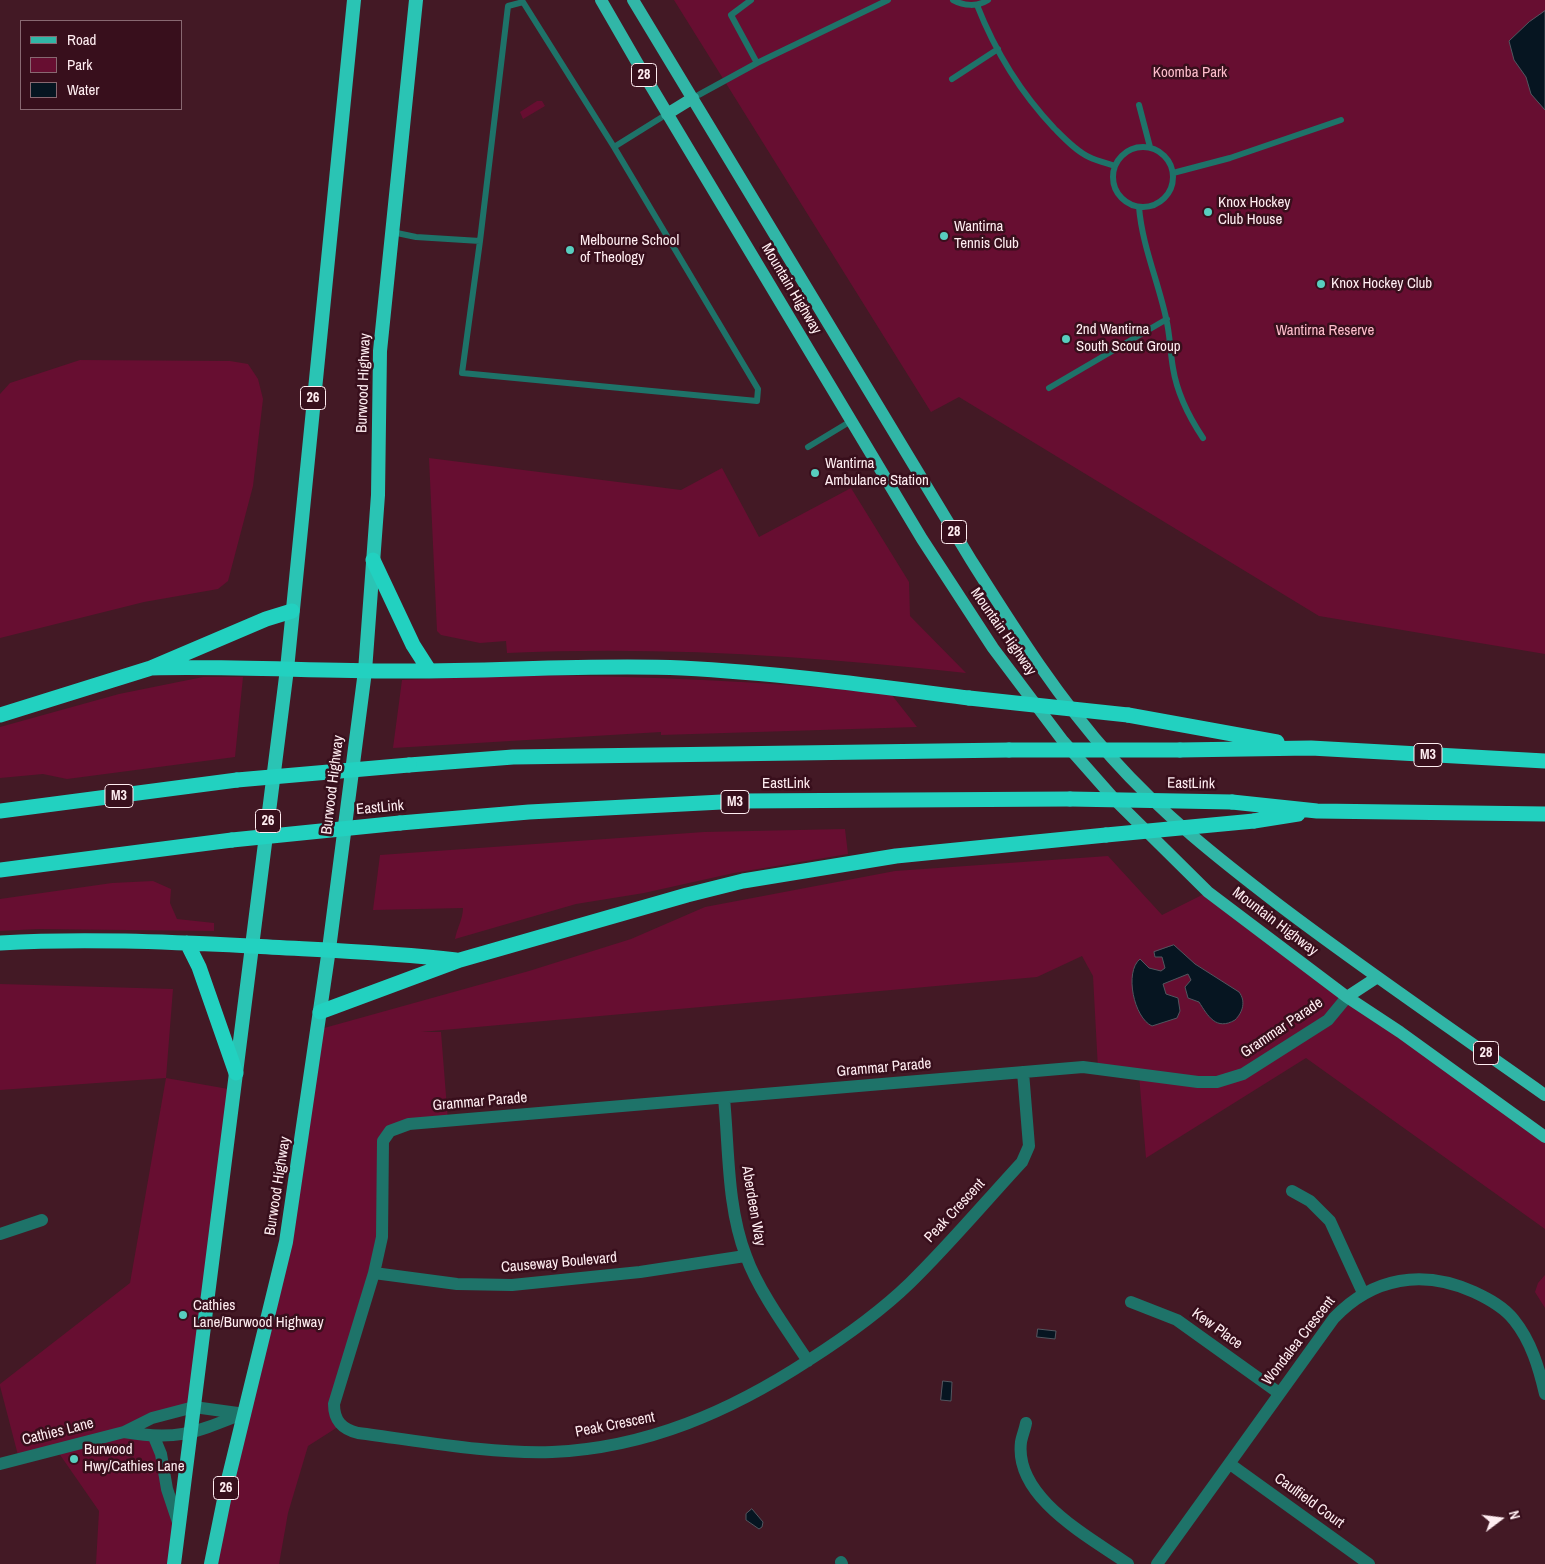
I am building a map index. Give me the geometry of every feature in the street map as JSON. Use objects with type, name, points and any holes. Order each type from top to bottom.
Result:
[{"type":"highway","name":"26","points":[[174,1564],[287,669],[354,0]]},
{"type":"highway","name":"Burwood Highway","points":[[211,1564],[286,1242],[329,950],[365,671],[378,495],[380,351],[416,0]]},
{"type":"highway","points":[[373,560],[413,645],[429,670]]},
{"type":"highway","points":[[0,714],[151,668],[266,619],[292,611]]},
{"type":"highway","points":[[151,668],[365,671],[681,668],[835,681],[1128,715],[1311,748]]},
{"type":"highway","name":"EastLink","points":[[0,811],[237,780],[409,764],[513,757],[1311,748],[1545,761]]},
{"type":"highway","name":"EastLink","points":[[0,870],[232,840],[400,823],[529,812],[741,802],[1070,799],[1232,802],[1317,811],[1545,814]]},
{"type":"highway","points":[[320,1012],[460,960],[743,882],[896,856],[1254,822],[1317,811]]},
{"type":"highway","points":[[0,943],[101,940],[187,943],[329,950],[351,953],[408,954],[460,960]]},
{"type":"highway","points":[[187,943],[199,967],[236,1072]]},
{"type":"main road","name":"Mountain Highway","points":[[601,0],[851,422],[965,607],[1063,740],[1116,801],[1208,892],[1347,997],[1400,1032],[1545,1137]]},
{"type":"main road","name":"Mountain Highway","points":[[633,0],[694,98],[971,560],[1023,642],[1064,700],[1112,757],[1177,824],[1209,851],[1376,978],[1427,1010],[1545,1095]]},
{"type":"main road","points":[[667,114],[694,98]]},
{"type":"main road","points":[[1347,997],[1376,978]]},
{"type":"street","name":"Grammar Parade","points":[[396,1128],[409,1124],[1083,1067],[1198,1082],[1217,1082],[1233,1079],[1328,1020],[1347,997]]},
{"type":"street","name":"Peak Crescent","points":[[396,1128],[386,1136],[381,1148],[384,1230],[374,1273],[334,1404],[338,1422],[348,1430],[358,1433],[516,1451],[554,1452],[593,1448],[658,1434],[694,1422],[761,1391],[847,1336],[909,1284],[1026,1157],[1029,1146],[1023,1072]]},
{"type":"street","name":"Aberdeen Way","points":[[724,1098],[733,1205],[745,1256],[760,1284],[808,1361]]},
{"type":"street","points":[[1292,1191],[1310,1201],[1330,1221],[1363,1293]]},
{"type":"street","points":[[0,1234],[42,1220]]},
{"type":"street","name":"Causeway Boulevard","points":[[374,1273],[449,1284],[512,1285],[640,1272],[745,1256]]},
{"type":"street","name":"Wondalea Crescent","points":[[1157,1564],[1334,1318],[1363,1293],[1402,1280],[1436,1280],[1465,1288],[1498,1305],[1515,1321],[1526,1339],[1545,1394]]},
{"type":"street","name":"Kew Place","points":[[1131,1302],[1177,1320],[1279,1393]]},
{"type":"street","name":"Cathies Lane","points":[[0,1464],[124,1432],[152,1418],[194,1407],[245,1414]]},
{"type":"street","name":"Cathies Lane","points":[[124,1432],[154,1437],[190,1434],[245,1414]]},
{"type":"street","points":[[1026,1423],[1021,1451],[1027,1475],[1036,1490],[1056,1513],[1128,1564]]},
{"type":"street","points":[[154,1437],[161,1454],[167,1489],[179,1525]]},
{"type":"street","name":"Caulfield Court","points":[[1230,1464],[1369,1564]]},
{"type":"lane","points":[[751,0],[731,15],[756,63]]},
{"type":"lane","points":[[694,98],[756,63],[888,0]]},
{"type":"lane","points":[[953,0],[966,5],[978,5],[988,0]]},
{"type":"lane","points":[[524,2],[614,147],[758,390],[757,401],[462,373],[480,241],[508,6],[524,2]]},
{"type":"lane","points":[[978,5],[998,49],[1017,84],[1037,110],[1067,141],[1088,157],[1115,166]]},
{"type":"lane","points":[[952,79],[998,49]]},
{"type":"lane","points":[[1139,105],[1150,147]]},
{"type":"lane","points":[[614,147],[667,114]]},
{"type":"lane","points":[[1173,173],[1230,158],[1342,120]]},
{"type":"lane","points":[[1138,147],[1150,147],[1168,159],[1173,173],[1172,184],[1168,193],[1161,201],[1152,206],[1139,207],[1120,197],[1113,178],[1115,166],[1120,157],[1128,150],[1138,147]]},
{"type":"lane","points":[[1139,207],[1141,229],[1167,319],[1173,370],[1181,397],[1192,422],[1203,438]]},
{"type":"lane","points":[[391,232],[416,237],[480,241]]},
{"type":"lane","points":[[1050,388],[1167,319]]},
{"type":"lane","points":[[808,447],[851,422]]},
{"type":"green space","name":"Wantirna Reserve","points":[[674,0],[1545,0],[1545,654],[1319,616],[959,397],[931,412]]},
{"type":"green space","points":[[537,101],[542,101],[545,106],[523,119],[520,112]]},
{"type":"green space","points":[[80,360],[230,361],[248,364],[258,379],[263,399],[253,486],[228,581],[218,589],[144,602],[0,638],[0,394],[10,383]]},
{"type":"green space","points":[[429,458],[681,490],[722,468],[759,537],[851,488],[909,582],[910,616],[966,673],[794,657],[736,654],[622,651],[507,653],[506,641],[480,643],[441,635],[437,631]]},
{"type":"green space","points":[[515,675],[703,680],[891,694],[917,727],[661,735],[661,732],[393,748],[402,680]]},
{"type":"green space","points":[[203,677],[243,677],[235,757],[67,779],[43,774],[0,778],[0,727],[119,694]]},
{"type":"green space","points":[[845,829],[848,854],[734,873],[644,893],[576,904],[455,939],[463,908],[373,910],[380,855],[704,832]]},
{"type":"green space","points":[[1108,856],[1162,915],[1208,892],[1545,1137],[1545,1229],[1306,1058],[1146,1158],[1139,1075],[1098,1069],[1093,976],[1082,956],[1037,977],[421,1032],[441,1032],[448,1121],[390,1131],[384,1223],[334,1403],[341,1425],[308,1446],[288,1513],[279,1564],[211,1564],[260,1351],[317,1030],[529,971],[631,939],[705,907],[895,871]]},
{"type":"green space","points":[[153,881],[171,889],[170,903],[177,919],[214,923],[214,931],[38,929],[0,931],[0,899],[112,883]]},
{"type":"green space","points":[[0,984],[173,989],[166,1078],[0,1090]]},
{"type":"green space","points":[[166,1078],[234,1090],[194,1407],[125,1432],[154,1437],[179,1524],[174,1564],[96,1564],[99,1511],[56,1449],[19,1459],[0,1384],[130,1283]]},
{"type":"green space","points":[[1545,1275],[1545,1308],[1535,1292],[1538,1283]]},
{"type":"water","points":[[1545,11],[1545,110],[1531,94],[1526,77],[1514,60],[1509,41],[1529,22]]},
{"type":"water","points":[[1174,945],[1195,964],[1239,992],[1243,1006],[1235,1020],[1223,1024],[1218,1023],[1209,1017],[1199,1002],[1188,998],[1185,987],[1191,980],[1188,974],[1163,984],[1166,994],[1178,998],[1180,1011],[1177,1018],[1152,1026],[1140,1014],[1133,994],[1132,984],[1135,965],[1140,959],[1149,968],[1161,971],[1165,968],[1162,957],[1155,957],[1154,952]]},
{"type":"water","points":[[1038,1329],[1056,1331],[1055,1339],[1037,1337]]},
{"type":"water","points":[[943,1381],[952,1382],[951,1401],[941,1400]]},
{"type":"water","points":[[752,1509],[763,1522],[762,1527],[759,1529],[746,1520],[746,1514]]},
{"type":"place","name":"Knox Hockey Club House","points":[[1208,212]]},
{"type":"place","name":"Wantirna Tennis Club","points":[[944,236]]},
{"type":"place","name":"Melbourne School of Theology","points":[[570,250]]},
{"type":"place","name":"Knox Hockey Club","points":[[1321,284]]},
{"type":"place","name":"2nd Wantirna South Scout Group","points":[[1066,339]]},
{"type":"place","name":"Wantirna Ambulance Station","points":[[815,473]]},
{"type":"place","name":"Cathies Lane/Burwood Highway","points":[[183,1315]]},
{"type":"place","name":"Burwood Hwy/Cathies Lane","points":[[74,1459]]},
{"type":"park label","name":"Koomba Park","points":[[1190,73]]}]
